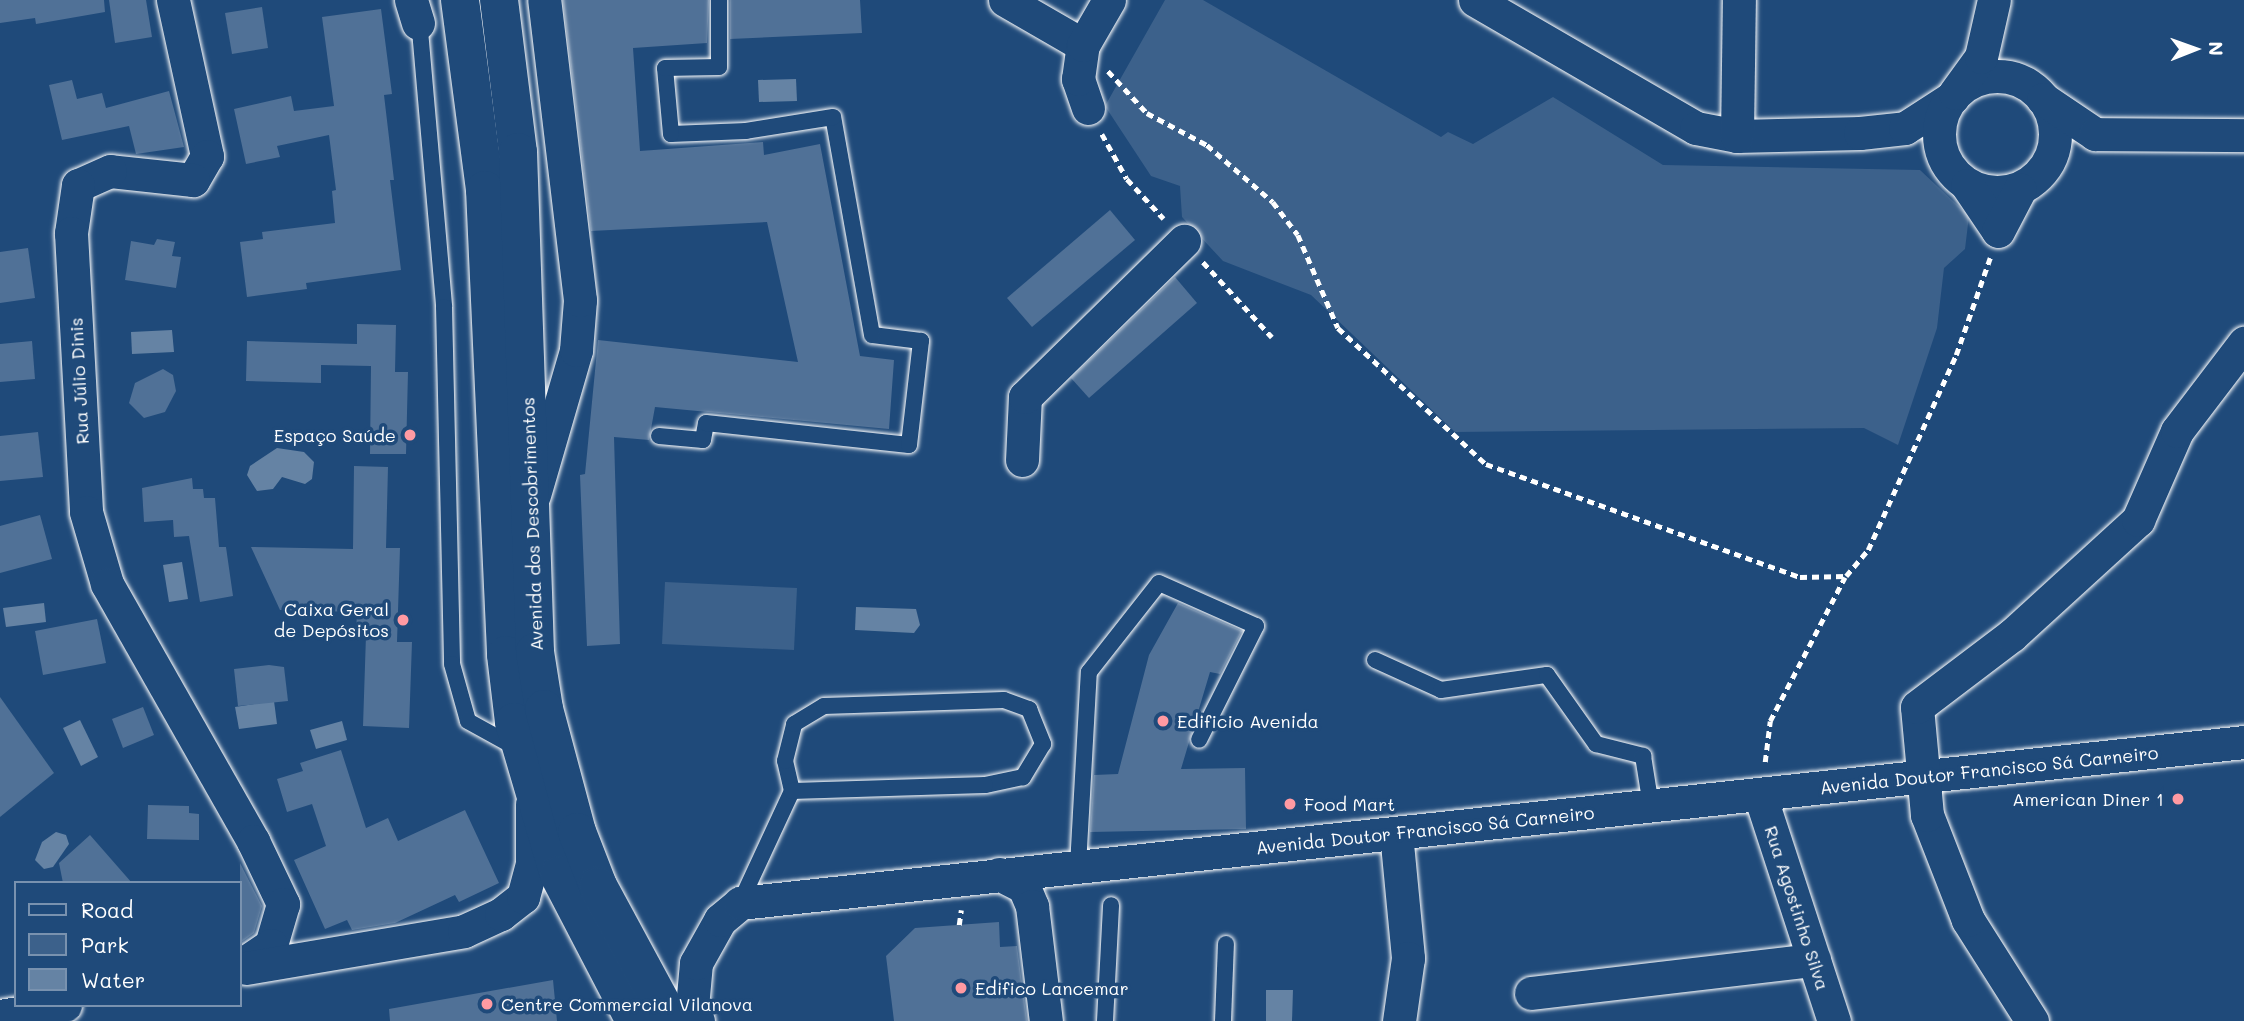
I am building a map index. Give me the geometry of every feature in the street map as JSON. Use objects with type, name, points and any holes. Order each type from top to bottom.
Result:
[{"type":"main road","name":"Avenida dos Descobrimentos","points":[[460,0],[485,190],[506,655],[521,751],[532,795],[559,875],[635,1021]]},
{"type":"main road","name":"Avenida dos Descobrimentos","points":[[499,0],[518,152],[535,652],[566,794],[598,886],[671,1021]]},
{"type":"street","name":"Rua Júlio Dinis","points":[[173,0],[207,156],[193,180],[110,171],[78,185],[71,233],[86,512],[107,584],[253,841],[283,904],[271,945],[242,967]]},
{"type":"street","points":[[531,504],[576,350],[580,300],[544,0]]},
{"type":"street","points":[[1005,0],[1083,45]]},
{"type":"street","points":[[1088,108],[1078,79],[1083,45],[1109,0]]},
{"type":"street","points":[[1475,0],[1696,128],[1737,136],[1860,133],[1905,128],[1954,95],[1994,76],[2035,92],[2055,137],[1998,230],[1958,177],[1939,127],[1954,95],[1981,57],[1994,0]]},
{"type":"street","points":[[1737,136],[1739,0]]},
{"type":"street","points":[[1994,0],[1998,44],[2010,68],[2035,92],[2095,134],[2244,135]]},
{"type":"street","points":[[1860,133],[1902,138],[1958,177],[1992,193],[2030,181],[2095,134]]},
{"type":"street","points":[[1022,460],[1025,397],[1184,241]]},
{"type":"street","points":[[2032,1021],[1968,920],[1927,815],[1921,776],[1917,707],[2011,635],[2138,520],[2177,431],[2244,343]]},
{"type":"street","name":"Avenida Doutor Francisco Sá Carneiro","points":[[740,903],[2244,742]]},
{"type":"street","points":[[242,968],[464,931],[501,914],[523,897],[532,864],[532,795]]},
{"type":"street","name":"Rua Agostinho Silva","points":[[1761,795],[1834,1021]]},
{"type":"street","points":[[1396,833],[1408,958],[1399,1021]]},
{"type":"street","points":[[999,874],[1024,887],[1032,906],[1046,1021]]},
{"type":"street","points":[[698,1021],[692,1007],[696,964],[720,920],[740,903]]},
{"type":"street","points":[[1531,993],[1814,960]]},
{"type":"street","points":[[0,1016],[54,1007]]},
{"type":"lane","points":[[659,436],[704,440],[706,423],[909,445],[921,341],[873,335],[833,117],[746,131],[671,134],[665,68],[719,67],[719,0]]},
{"type":"lane","points":[[418,8],[444,307],[452,664],[468,721],[521,751]]},
{"type":"lane","points":[[1078,866],[1089,672],[1159,583],[1256,626],[1199,740]]},
{"type":"lane","points":[[1375,660],[1441,690],[1547,675],[1596,744],[1643,756],[1651,806]]},
{"type":"lane","points":[[740,903],[792,791],[785,761],[794,724],[824,706],[1004,700],[1029,709],[1043,744],[1023,777],[985,785],[792,791]]},
{"type":"lane","points":[[1105,1021],[1111,905]]},
{"type":"lane","points":[[1223,1021],[1226,944]]},
{"type":"path","points":[[1083,45],[1147,113],[1207,145],[1273,202],[1298,235],[1338,328],[1486,464],[1800,577],[1846,576]]},
{"type":"path","points":[[1761,795],[1770,721],[1846,576],[1889,512],[1956,355],[2003,223]]},
{"type":"green space","points":[[1165,0],[1203,0],[1441,137],[1448,132],[1473,144],[1553,97],[1663,165],[1920,170],[1969,216],[1965,249],[1944,268],[1937,328],[1898,445],[1864,428],[1455,432],[1311,295],[1223,261],[1182,217],[1180,186],[1151,176],[1105,106]]},
{"type":"green space","points":[[665,582],[797,588],[794,650],[662,644]]},
{"type":"water","points":[[796,79],[797,101],[759,102],[758,80]]},
{"type":"water","points":[[172,330],[174,352],[132,354],[131,332]]},
{"type":"water","points":[[277,448],[304,452],[314,462],[312,479],[305,484],[282,477],[273,489],[257,491],[247,475],[250,466]]},
{"type":"water","points":[[182,562],[188,599],[169,602],[163,565]]},
{"type":"water","points":[[44,603],[46,622],[6,627],[3,608]]},
{"type":"water","points":[[856,607],[916,609],[920,625],[914,633],[855,630]]},
{"type":"water","points":[[274,701],[277,724],[239,729],[235,707]]},
{"type":"water","points":[[80,720],[98,757],[81,766],[63,728]]},
{"type":"water","points":[[342,721],[347,740],[316,749],[310,730]]},
{"type":"water","points":[[56,832],[66,835],[69,844],[53,867],[44,869],[35,860],[42,842]]},
{"type":"water","points":[[1266,990],[1293,990],[1292,1021],[1266,1021]]},
{"type":"building","points":[[0,0],[104,0],[105,12],[36,24],[35,18],[0,23]]},
{"type":"building","points":[[109,0],[146,0],[152,37],[115,43]]},
{"type":"building","points":[[563,0],[709,0],[707,43],[633,48],[640,151],[763,142],[764,155],[820,144],[860,356],[894,360],[889,429],[655,407],[649,440],[614,437],[620,644],[587,646],[580,475],[585,474],[598,340],[798,362],[767,222],[591,231]]},
{"type":"building","points":[[730,0],[860,0],[862,33],[730,39]]},
{"type":"building","points":[[262,7],[268,48],[232,54],[225,13]]},
{"type":"building","points":[[381,9],[392,94],[384,95],[394,180],[390,180],[401,270],[306,283],[307,289],[247,297],[240,242],[263,239],[262,232],[335,223],[332,191],[336,190],[329,135],[277,146],[280,157],[246,164],[234,109],[291,96],[294,111],[334,106],[322,17]]},
{"type":"building","points":[[72,80],[77,99],[102,93],[106,108],[169,91],[184,147],[136,154],[129,126],[62,140],[49,85]]},
{"type":"building","points":[[1110,210],[1135,240],[1032,327],[1007,298]]},
{"type":"building","points":[[157,239],[175,242],[172,256],[181,257],[176,288],[125,280],[131,241],[154,245]]},
{"type":"building","points":[[28,248],[35,298],[0,303],[0,252]]},
{"type":"building","points":[[1175,277],[1197,303],[1089,398],[1071,378]]},
{"type":"building","points":[[357,324],[396,325],[395,372],[408,372],[406,454],[370,454],[371,366],[321,365],[321,383],[246,381],[247,341],[357,344]]},
{"type":"building","points":[[32,341],[35,379],[0,382],[0,344]]},
{"type":"building","points":[[163,369],[173,375],[176,391],[165,412],[144,418],[129,403],[135,383]]},
{"type":"building","points":[[38,432],[43,477],[0,481],[0,436]]},
{"type":"building","points":[[354,466],[388,467],[386,548],[400,548],[397,642],[412,642],[409,728],[363,726],[366,635],[356,635],[357,612],[280,610],[251,547],[353,549]]},
{"type":"building","points":[[192,478],[193,489],[203,489],[204,498],[215,498],[219,547],[226,547],[233,596],[200,602],[189,536],[174,537],[173,520],[144,522],[142,488]]},
{"type":"building","points":[[40,515],[52,559],[0,573],[0,526]]},
{"type":"building","name":"Edificio Avenida","points":[[1178,603],[1242,631],[1220,674],[1210,672],[1181,769],[1245,768],[1246,829],[1090,832],[1094,775],[1118,774],[1149,655]]},
{"type":"building","points":[[97,619],[106,663],[43,675],[35,631]]},
{"type":"building","points":[[269,665],[284,667],[288,701],[238,706],[234,669]]},
{"type":"building","points":[[0,697],[54,773],[0,817]]},
{"type":"building","points":[[143,707],[154,735],[123,748],[112,719]]},
{"type":"building","points":[[341,750],[366,828],[388,818],[398,841],[465,810],[499,883],[459,902],[455,895],[395,923],[352,930],[347,920],[325,929],[294,860],[326,846],[312,804],[287,812],[277,779],[303,771],[300,763]]},
{"type":"building","points":[[148,805],[189,806],[189,813],[199,814],[199,840],[147,839]]},
{"type":"building","points":[[90,835],[130,881],[63,881],[59,863]]},
{"type":"building","points":[[240,863],[262,906],[254,933],[242,942],[242,881]]},
{"type":"building","name":"Edifico Lancemar","points":[[999,922],[1000,947],[1017,946],[1027,1021],[894,1021],[886,956],[915,928]]},
{"type":"building","name":"Centre Commercial Vilanova","points":[[553,980],[557,1021],[390,1021],[389,1009]]},
{"type":"place","name":"Espaço Saúde","points":[[410,435]]},
{"type":"place","name":"Caixa Geral de Depósitos","points":[[403,620]]},
{"type":"place","name":"Edificio Avenida","points":[[1163,721]]},
{"type":"place","name":"American Diner 1","points":[[2178,799]]},
{"type":"place","name":"Food Mart","points":[[1290,804]]},
{"type":"place","name":"Edifico Lancemar","points":[[961,988]]},
{"type":"place","name":"Centre Commercial Vilanova","points":[[487,1004]]}]
